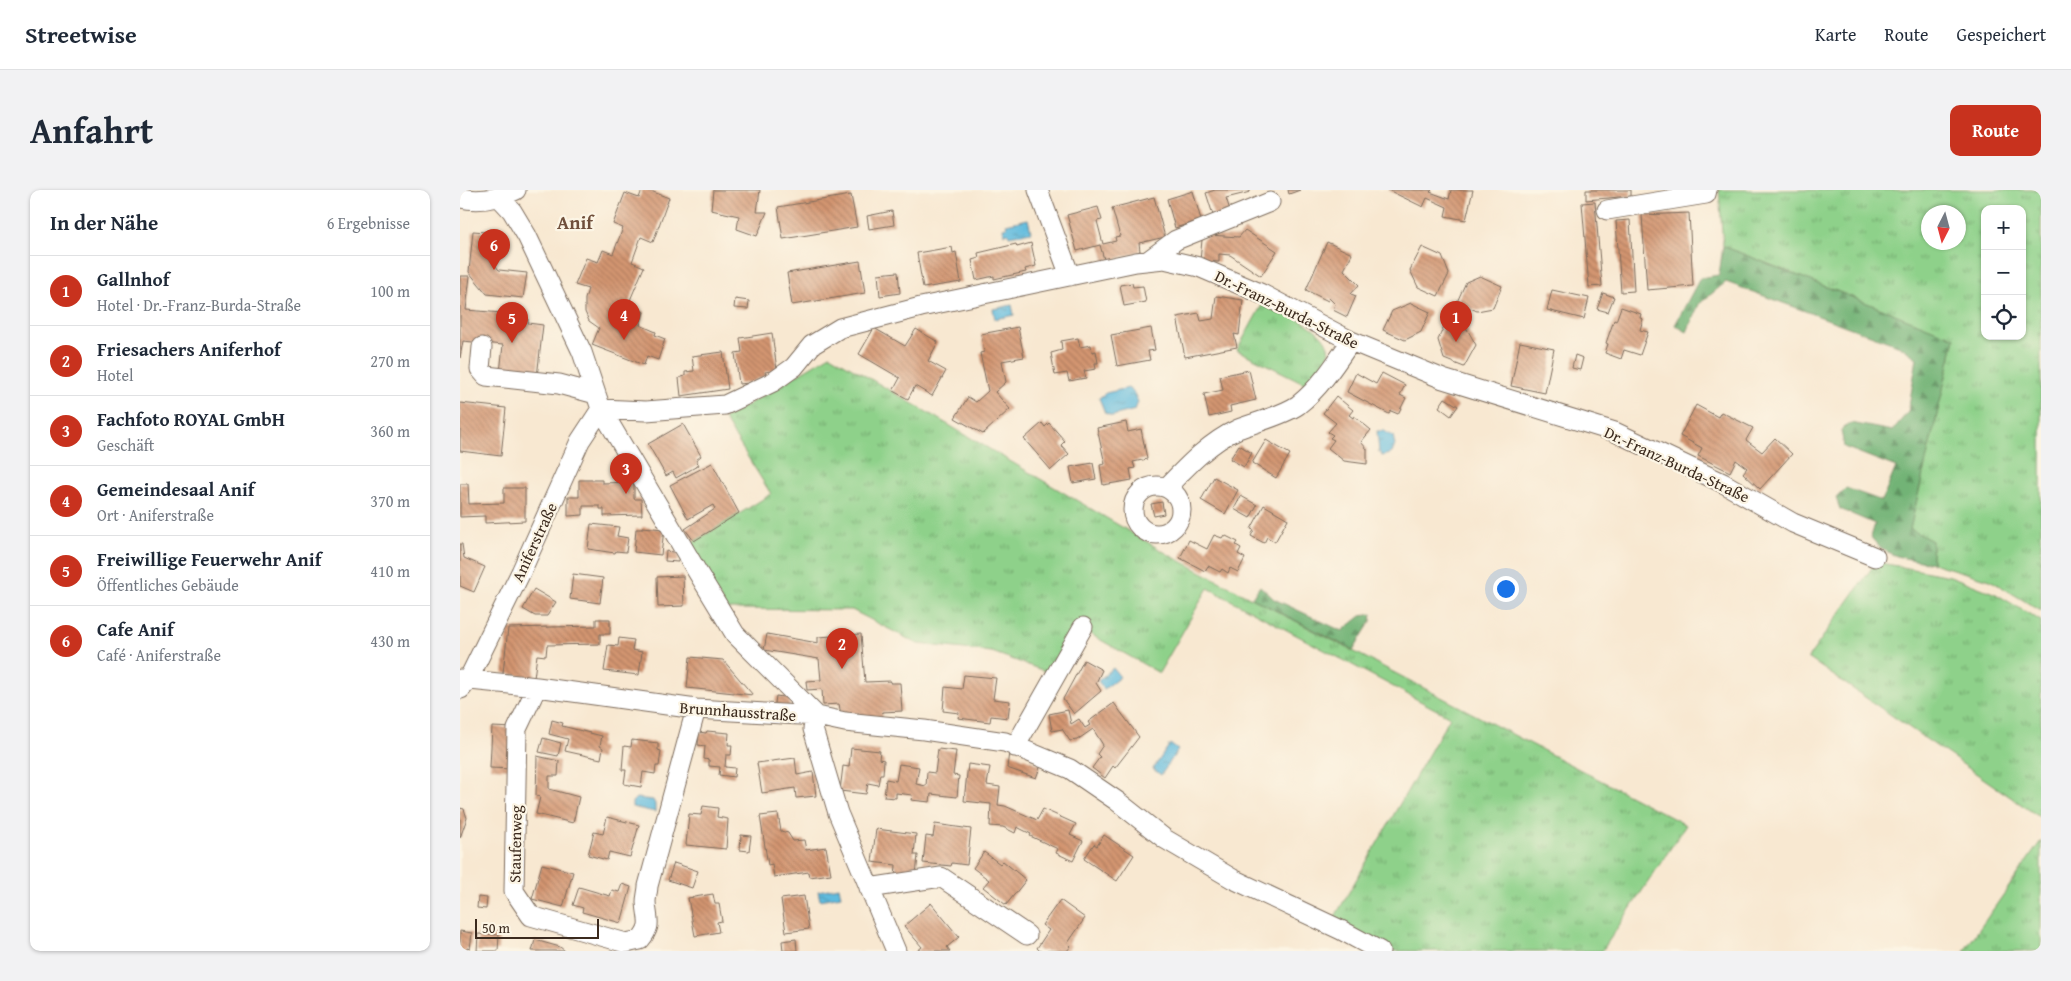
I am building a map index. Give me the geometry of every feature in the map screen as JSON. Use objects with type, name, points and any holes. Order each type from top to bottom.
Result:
[{"type":"street","points":[[1038,190],[1070,276]]},
{"type":"street","points":[[1606,210],[1706,194],[1707,190]]},
{"type":"street","points":[[460,198],[472,200],[507,193],[512,211],[527,236],[582,352],[599,401],[735,634],[817,716],[812,729],[835,803],[896,951]]},
{"type":"street","points":[[1149,260],[1176,240],[1270,202]]},
{"type":"street","name":"Dr.-Franz-Burda-Straße","points":[[599,401],[646,411],[725,405],[773,382],[794,367],[812,345],[840,328],[921,307],[1164,258],[1199,267],[1262,294],[1351,340],[1443,378],[1615,432],[1722,483],[1793,523],[1875,557]]},
{"type":"street","points":[[1167,487],[1209,446],[1221,438],[1235,430],[1297,406],[1331,370],[1351,340]]},
{"type":"street","points":[[482,347],[480,369],[486,376],[560,384],[599,401]]},
{"type":"street","name":"Aniferstraße","points":[[463,683],[521,572],[599,401]]},
{"type":"street","points":[[1015,747],[1083,627]]},
{"type":"street","name":"Brunnhausstraße","points":[[463,683],[537,687],[696,709],[817,716],[845,722],[942,732],[1005,742],[1070,769],[1117,801],[1164,839],[1233,879],[1341,930],[1380,951]]},
{"type":"street","name":"Staufenweg","points":[[537,687],[517,728],[514,890],[531,916],[626,942],[640,940],[648,930],[649,916],[646,901],[648,886],[696,709]]},
{"type":"street","points":[[869,888],[941,877],[1027,935]]},
{"type":"green space","points":[[1719,190],[2041,190],[2041,611],[1990,580],[1932,563],[1932,541],[1910,529],[1955,338],[1723,246]]},
{"type":"green space","points":[[1723,246],[1955,338],[1910,529],[1932,541],[1932,563],[1898,556],[1883,550],[1871,537],[1875,524],[1840,509],[1836,498],[1846,488],[1882,501],[1896,467],[1844,447],[1841,430],[1851,423],[1892,431],[1908,412],[1917,358],[1900,346],[1726,282],[1699,304],[1687,332],[1675,325],[1700,278],[1719,275]]},
{"type":"green space","points":[[1263,303],[1309,325],[1326,342],[1329,352],[1326,364],[1308,385],[1237,350]]},
{"type":"green space","points":[[830,355],[1171,556],[1686,825],[1602,951],[1389,951],[1333,920],[1450,717],[1208,588],[1159,673],[1076,626],[1050,673],[992,652],[918,644],[852,610],[726,609],[689,545],[771,494],[724,419]]},
{"type":"green space","points":[[1876,562],[1950,576],[1996,594],[2041,621],[2041,818],[1808,658]]},
{"type":"green space","points":[[1260,586],[1274,599],[1342,631],[1361,616],[1372,614],[1371,621],[1353,650],[1252,598]]},
{"type":"green space","points":[[2041,841],[2041,951],[1964,951]]},
{"type":"water","points":[[1028,219],[1031,232],[1009,236],[1008,233],[1004,234],[1003,228],[1007,227],[1006,224]]},
{"type":"water","points":[[1012,305],[1014,315],[995,319],[993,309]]},
{"type":"water","points":[[1128,388],[1134,393],[1138,402],[1135,410],[1112,416],[1105,413],[1099,398],[1106,393]]},
{"type":"water","points":[[1377,431],[1384,431],[1393,436],[1395,445],[1392,453],[1382,456],[1379,452]]},
{"type":"water","points":[[1113,668],[1120,677],[1104,689],[1098,681]]},
{"type":"water","points":[[1170,744],[1178,750],[1161,775],[1153,769]]},
{"type":"water","points":[[636,798],[653,800],[655,812],[632,807],[632,802]]},
{"type":"water","points":[[839,887],[841,896],[820,900],[818,891]]},
{"type":"building","points":[[642,190],[648,190],[669,198],[653,242],[641,237],[632,262],[644,267],[628,305],[644,312],[640,325],[656,332],[655,335],[665,339],[658,360],[647,356],[644,365],[592,345],[599,328],[589,321],[585,312],[585,299],[588,289],[575,285],[586,258],[598,262],[603,250],[613,254],[623,228],[613,224],[625,193],[639,198]]},
{"type":"building","points":[[713,190],[760,190],[757,212],[767,212],[757,236],[737,229],[739,216],[711,210]]},
{"type":"building","points":[[1215,190],[1250,190],[1250,192],[1226,198],[1231,213],[1214,218],[1206,193]]},
{"type":"building","points":[[1288,190],[1300,190],[1289,194]]},
{"type":"building","points":[[1388,190],[1432,190],[1430,192],[1449,199],[1451,190],[1473,190],[1466,220],[1445,216],[1447,207],[1427,198],[1423,207]]},
{"type":"building","points":[[1586,190],[1631,190],[1631,196],[1586,200]]},
{"type":"building","points":[[1193,191],[1201,220],[1175,228],[1167,199]]},
{"type":"building","points":[[851,195],[857,227],[783,239],[778,207]]},
{"type":"building","points":[[1154,197],[1165,237],[1139,243],[1140,251],[1105,263],[1100,245],[1077,251],[1067,215],[1098,207],[1102,220],[1097,221],[1103,244],[1116,241],[1115,237],[1120,236],[1112,208]]},
{"type":"building","points":[[1595,202],[1602,286],[1589,287],[1582,203]]},
{"type":"building","points":[[892,211],[894,225],[869,229],[867,216]]},
{"type":"building","points":[[1689,213],[1693,286],[1647,290],[1642,215]]},
{"type":"building","points":[[1630,220],[1634,291],[1621,292],[1616,221]]},
{"type":"building","points":[[1245,230],[1277,251],[1261,276],[1230,255],[1219,254],[1219,262],[1200,261],[1202,240],[1209,235],[1239,237]]},
{"type":"building","points":[[473,231],[498,233],[495,265],[499,270],[527,273],[523,298],[487,294],[469,272]]},
{"type":"building","points":[[1327,242],[1352,254],[1344,270],[1359,285],[1351,294],[1356,296],[1347,317],[1333,310],[1335,304],[1329,298],[1328,301],[1306,290]]},
{"type":"building","points":[[1031,243],[1036,266],[1025,269],[1026,272],[994,279],[994,276],[976,280],[972,260],[979,258],[978,253],[1016,244],[1017,247]]},
{"type":"building","points":[[952,247],[953,253],[956,252],[961,282],[923,288],[917,253]]},
{"type":"building","points":[[1422,247],[1442,256],[1449,274],[1438,296],[1418,287],[1410,270]]},
{"type":"building","points":[[860,261],[865,293],[792,305],[787,273]]},
{"type":"building","points":[[898,272],[900,293],[880,296],[878,274]]},
{"type":"building","points":[[460,276],[470,276],[466,310],[514,314],[513,322],[519,322],[520,319],[528,319],[528,323],[543,325],[537,377],[500,373],[503,345],[463,341],[460,358]]},
{"type":"building","points":[[1480,276],[1502,286],[1493,308],[1477,311],[1457,302],[1466,282]]},
{"type":"building","points":[[1132,283],[1133,287],[1143,286],[1146,302],[1124,306],[1120,285]]},
{"type":"building","points":[[1552,290],[1589,298],[1584,319],[1547,310]]},
{"type":"building","points":[[1603,293],[1614,297],[1608,312],[1597,309]]},
{"type":"building","points":[[1216,296],[1243,300],[1239,335],[1234,334],[1237,347],[1185,357],[1177,317],[1199,313],[1201,321],[1213,319]]},
{"type":"building","points":[[735,299],[749,301],[748,309],[734,308]]},
{"type":"building","points":[[1411,303],[1430,312],[1421,332],[1405,340],[1383,330],[1392,311]]},
{"type":"building","points":[[1621,307],[1641,314],[1640,318],[1643,319],[1640,330],[1648,332],[1640,355],[1624,350],[1621,359],[1605,353],[1608,344],[1606,343],[1614,320],[1616,321]]},
{"type":"building","points":[[1447,319],[1467,329],[1476,345],[1464,367],[1444,359],[1438,340]]},
{"type":"building","points":[[1018,327],[1024,357],[1002,361],[1006,382],[995,392],[1010,409],[983,434],[955,418],[968,397],[976,402],[988,391],[980,353],[984,352],[981,334]]},
{"type":"building","points":[[874,328],[905,346],[916,329],[938,342],[928,361],[946,371],[932,396],[915,386],[908,399],[893,391],[900,378],[859,354]]},
{"type":"building","points":[[1151,328],[1155,350],[1148,351],[1150,360],[1117,366],[1111,335]]},
{"type":"building","points":[[772,333],[777,370],[765,372],[766,376],[749,383],[739,384],[735,353],[742,352],[740,338]]},
{"type":"building","points":[[1078,338],[1080,347],[1091,345],[1092,352],[1096,351],[1098,363],[1095,363],[1096,369],[1084,371],[1086,378],[1069,381],[1067,373],[1055,375],[1051,353],[1062,350],[1061,341]]},
{"type":"building","points":[[1520,342],[1554,349],[1545,393],[1511,386]]},
{"type":"building","points":[[723,352],[728,389],[681,396],[679,378],[685,376],[685,372],[694,371],[692,356]]},
{"type":"building","points":[[1575,355],[1583,358],[1580,370],[1572,368]]},
{"type":"building","points":[[1249,370],[1256,400],[1230,406],[1231,412],[1209,417],[1204,394],[1223,390],[1220,376]]},
{"type":"building","points":[[1356,373],[1376,384],[1382,373],[1405,385],[1400,395],[1406,398],[1398,414],[1391,411],[1389,414],[1347,392]]},
{"type":"building","points":[[1336,396],[1353,410],[1349,415],[1353,418],[1354,416],[1371,430],[1361,442],[1367,449],[1367,464],[1344,461],[1328,448],[1334,440],[1330,438],[1333,435],[1328,432],[1336,423],[1323,413]]},
{"type":"building","points":[[1445,398],[1458,406],[1451,416],[1439,407]]},
{"type":"building","points":[[460,403],[506,408],[501,456],[460,451]]},
{"type":"building","points":[[1696,405],[1718,417],[1721,412],[1753,428],[1746,440],[1762,452],[1775,438],[1792,454],[1760,489],[1743,473],[1747,468],[1736,460],[1730,472],[1698,456],[1702,448],[1680,436]]},
{"type":"building","points":[[1126,422],[1128,432],[1141,429],[1147,459],[1133,462],[1135,468],[1130,469],[1132,480],[1103,485],[1100,465],[1105,464],[1097,428]]},
{"type":"building","points":[[1042,423],[1045,427],[1049,423],[1065,441],[1061,445],[1069,454],[1051,470],[1024,439]]},
{"type":"building","points":[[683,424],[701,456],[696,460],[699,465],[676,478],[673,472],[666,476],[648,444]]},
{"type":"building","points":[[1266,440],[1290,454],[1276,478],[1252,463]]},
{"type":"building","points":[[1239,445],[1252,453],[1244,467],[1230,459]]},
{"type":"building","points":[[712,463],[739,513],[694,541],[685,529],[715,509],[713,505],[688,519],[670,485]]},
{"type":"building","points":[[1093,463],[1096,479],[1073,483],[1070,467]]},
{"type":"building","points":[[1214,477],[1238,490],[1225,514],[1201,500]]},
{"type":"building","points":[[579,480],[602,480],[602,483],[634,482],[634,499],[641,499],[642,515],[604,516],[604,509],[600,509],[600,506],[583,506],[583,515],[568,516],[568,497],[579,497]]},
{"type":"building","points":[[460,484],[468,484],[469,504],[504,503],[504,488],[525,488],[525,521],[485,523],[485,516],[460,517]]},
{"type":"building","points":[[1241,496],[1257,505],[1250,518],[1234,509]]},
{"type":"building","points":[[1162,502],[1164,514],[1154,516],[1151,504]]},
{"type":"building","points":[[1264,505],[1288,519],[1275,542],[1267,537],[1264,543],[1251,536],[1254,530],[1251,529]]},
{"type":"building","points":[[591,524],[619,527],[617,536],[628,538],[626,552],[616,551],[615,553],[588,549]]},
{"type":"building","points":[[642,527],[664,529],[661,555],[634,552],[636,529],[642,529]]},
{"type":"building","points":[[1214,535],[1222,538],[1224,535],[1238,542],[1236,545],[1241,548],[1238,554],[1245,558],[1238,572],[1230,568],[1228,573],[1222,569],[1220,572],[1208,566],[1205,571],[1180,558],[1189,540],[1207,549]]},
{"type":"building","points":[[460,544],[462,544],[464,558],[485,567],[474,592],[460,586]]},
{"type":"building","points":[[666,551],[679,553],[678,562],[665,561]]},
{"type":"building","points":[[573,574],[603,578],[600,603],[570,599]]},
{"type":"building","points":[[683,576],[684,606],[658,607],[657,577]]},
{"type":"building","points":[[534,589],[556,602],[547,616],[535,616],[523,609]]},
{"type":"building","points":[[596,619],[610,619],[610,634],[600,634],[600,644],[547,645],[546,656],[537,655],[534,678],[503,673],[508,628],[596,626]]},
{"type":"building","points":[[767,634],[818,643],[818,637],[861,634],[865,682],[891,681],[890,683],[900,683],[902,711],[882,712],[883,717],[859,718],[859,713],[841,715],[839,704],[823,705],[822,689],[807,690],[806,681],[821,680],[819,659],[764,650]]},
{"type":"building","points":[[619,638],[634,640],[632,650],[642,652],[639,675],[604,671],[608,645],[618,646]]},
{"type":"building","points":[[690,657],[723,660],[753,695],[687,688]]},
{"type":"building","points":[[1084,660],[1102,670],[1096,683],[1101,691],[1074,714],[1063,699]]},
{"type":"building","points":[[964,675],[996,678],[993,699],[1010,701],[1008,718],[991,716],[990,722],[958,718],[959,713],[943,711],[945,687],[962,689]]},
{"type":"building","points":[[776,696],[790,698],[789,712],[774,710]]},
{"type":"building","points":[[1114,703],[1139,737],[1115,768],[1113,766],[1105,778],[1092,768],[1100,757],[1097,754],[1103,745],[1093,729],[1077,740],[1070,741],[1062,729],[1052,731],[1049,714],[1068,710],[1071,724],[1079,719],[1085,728],[1090,725],[1088,722]]},
{"type":"building","points":[[552,720],[563,723],[562,726],[602,736],[600,746],[603,748],[601,759],[565,751],[568,739],[549,734]]},
{"type":"building","points":[[492,727],[514,728],[512,769],[490,768]]},
{"type":"building","points":[[707,731],[729,733],[728,745],[732,745],[731,755],[726,755],[725,767],[735,768],[734,777],[719,775],[720,767],[709,766],[709,760],[704,759],[705,746],[698,745],[699,732],[706,733]]},
{"type":"building","points":[[543,738],[561,743],[558,756],[539,752]]},
{"type":"building","points":[[632,740],[658,743],[658,750],[661,751],[659,766],[656,766],[655,774],[643,772],[641,787],[624,784],[626,770],[622,770],[624,746],[631,747]]},
{"type":"building","points":[[851,748],[880,751],[879,759],[884,760],[883,774],[880,774],[878,785],[868,783],[866,794],[840,791],[843,766],[849,767]]},
{"type":"building","points":[[938,749],[956,751],[953,775],[959,776],[957,797],[931,794],[930,802],[911,800],[912,795],[896,793],[896,798],[884,797],[886,779],[896,781],[899,764],[919,767],[916,784],[926,786],[927,772],[935,773]]},
{"type":"building","points":[[1009,752],[1041,765],[1036,778],[1007,768]]},
{"type":"building","points":[[537,756],[559,761],[558,776],[549,776],[549,789],[579,797],[573,823],[536,814],[540,797],[536,796]]},
{"type":"building","points":[[795,758],[797,775],[813,772],[816,796],[796,798],[795,788],[762,793],[757,763]]},
{"type":"building","points":[[968,764],[990,767],[987,785],[1000,787],[998,805],[1005,806],[1037,820],[1043,809],[1076,824],[1070,835],[1083,841],[1073,861],[1056,853],[1058,849],[1030,836],[1031,834],[1017,827],[1015,833],[1003,827],[990,826],[991,804],[964,801]]},
{"type":"building","points":[[703,806],[718,808],[717,817],[728,819],[726,849],[686,845],[689,814],[701,815]]},
{"type":"building","points":[[460,808],[464,809],[467,818],[460,838]]},
{"type":"building","points":[[778,814],[781,831],[788,833],[793,841],[804,840],[806,850],[826,847],[831,874],[810,877],[809,872],[774,877],[772,864],[768,865],[760,816]]},
{"type":"building","points":[[607,817],[639,825],[630,857],[609,852],[607,860],[588,855],[594,832],[603,834]]},
{"type":"building","points":[[935,824],[971,829],[967,865],[952,863],[951,866],[923,863],[926,836],[933,837]]},
{"type":"building","points":[[876,829],[916,834],[914,855],[918,855],[916,876],[895,878],[896,865],[872,862]]},
{"type":"building","points":[[741,835],[751,836],[749,851],[740,850]]},
{"type":"building","points":[[1104,835],[1134,855],[1117,881],[1084,859],[1094,844],[1097,846]]},
{"type":"building","points":[[984,852],[1000,864],[1003,861],[1026,880],[1006,905],[983,887],[989,880],[973,868]]},
{"type":"building","points":[[674,863],[698,871],[692,888],[668,880]]},
{"type":"building","points":[[542,864],[573,872],[563,907],[532,899]]},
{"type":"building","points":[[622,884],[631,887],[621,923],[582,912],[583,908],[573,905],[579,887],[610,896],[612,890],[619,892]]},
{"type":"building","points":[[713,894],[715,904],[719,904],[722,921],[717,922],[719,932],[695,936],[688,898]]},
{"type":"building","points":[[804,896],[809,929],[786,932],[781,899]]},
{"type":"building","points":[[478,897],[487,898],[486,909],[477,908]]},
{"type":"building","points":[[1060,900],[1085,918],[1068,943],[1071,946],[1067,951],[1040,951],[1037,948],[1049,930],[1042,925]]},
{"type":"building","points":[[931,903],[959,937],[947,947],[950,951],[917,951],[922,947],[904,926]]},
{"type":"building","points":[[460,931],[472,933],[470,949],[467,948],[467,951],[460,951]]},
{"type":"building","points":[[478,934],[499,935],[498,951],[477,951]]},
{"type":"building","points":[[796,939],[797,951],[783,951],[782,941]]},
{"type":"building","points":[[535,940],[560,947],[565,951],[532,951]]},
{"type":"place","name":"Cafe Anif","points":[[494,270]]},
{"type":"place","name":"Gemeindesaal Anif","points":[[624,340]]},
{"type":"place","name":"Gallnhof","points":[[1456,342]]},
{"type":"place","name":"Freiwillige Feuerwehr Anif","points":[[512,343]]},
{"type":"place","name":"Fachfoto ROYAL GmbH","points":[[626,494]]},
{"type":"place","name":"Friesachers Aniferhof","points":[[842,669]]},
{"type":"district","name":"Anif","points":[[575,222]]}]
